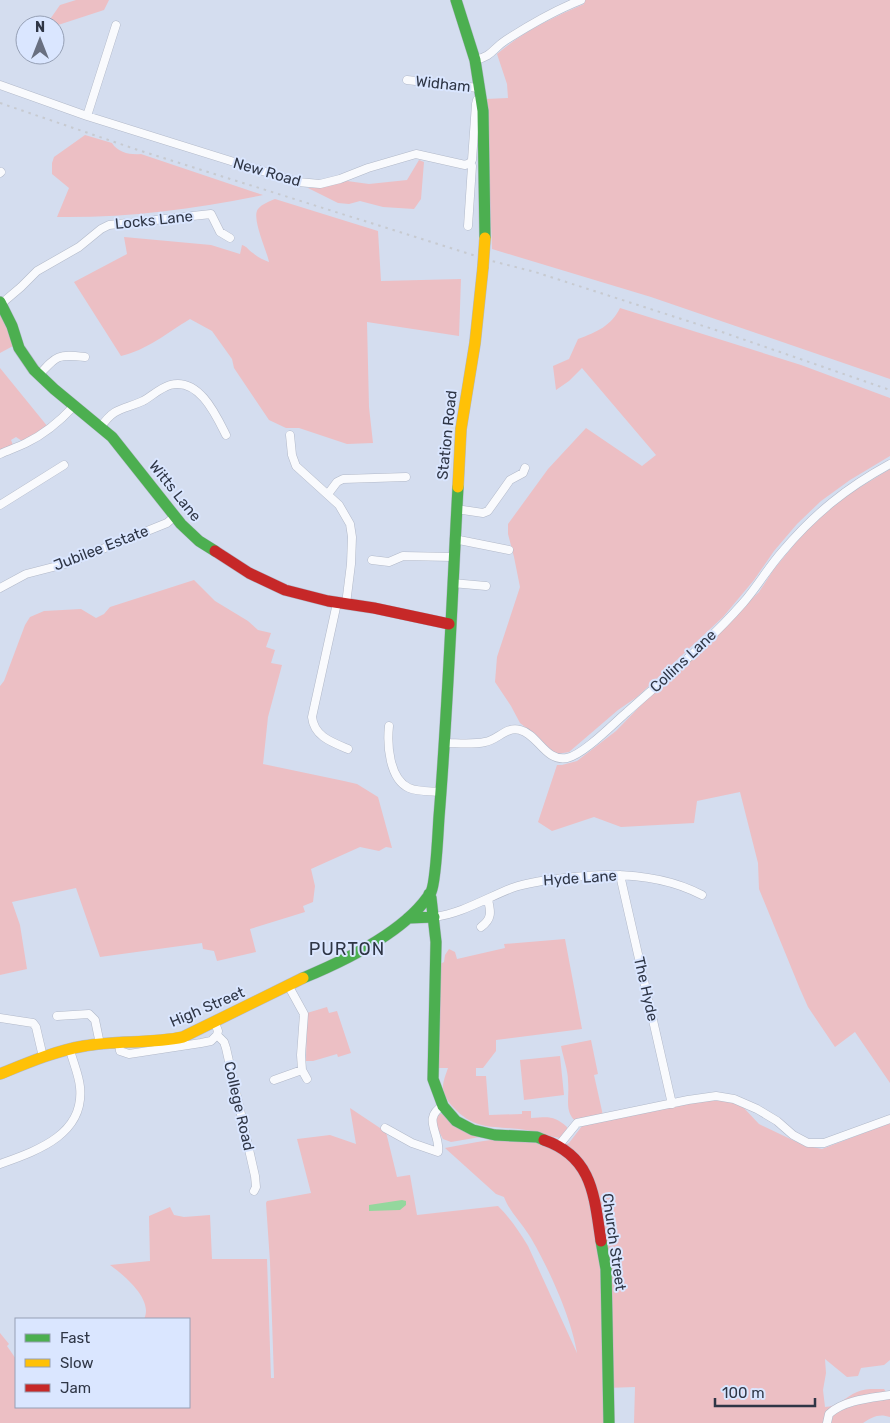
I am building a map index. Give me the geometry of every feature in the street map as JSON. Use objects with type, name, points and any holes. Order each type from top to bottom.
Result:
[{"type":"street","name":"Station Road","points":[[434,877],[444,743],[462,418],[475,343],[485,238],[485,160],[480,93],[475,60],[456,0]]},
{"type":"street","points":[[475,60],[490,55],[500,44],[545,15],[581,0]]},
{"type":"street","points":[[86,116],[116,25]]},
{"type":"street","name":"Widham","points":[[407,80],[480,93]]},
{"type":"street","name":"New Road","points":[[0,85],[86,116],[243,166],[309,184],[320,184],[340,179],[368,168],[416,154],[465,165],[470,163]]},
{"type":"street","points":[[468,226],[472,166],[470,163],[472,160],[476,104],[480,93]]},
{"type":"street","name":"Locks Lane","points":[[1,303],[37,271],[79,247],[101,229],[109,225],[211,214],[220,232],[230,238]]},
{"type":"street","name":"Witts Lane","points":[[1,303],[10,321],[16,342],[39,375],[101,427],[127,454],[174,517],[199,541],[257,577],[285,590],[342,604],[374,608],[450,624]]},
{"type":"street","points":[[39,375],[58,357],[74,352],[85,357]]},
{"type":"street","points":[[101,427],[110,415],[117,410],[144,400],[165,387],[178,384],[192,388],[200,393],[218,427],[226,435]]},
{"type":"street","points":[[0,454],[26,443],[42,433],[64,417],[74,406]]},
{"type":"street","points":[[290,435],[292,455],[296,466],[339,505],[351,528],[351,564],[312,717],[315,728],[322,736],[348,749]]},
{"type":"street","points":[[0,505],[64,464]]},
{"type":"street","name":"Collins Lane","points":[[444,743],[487,742],[508,730],[516,729],[523,731],[554,756],[565,758],[577,753],[654,688],[729,618],[752,592],[781,553],[818,514],[847,489],[890,464]]},
{"type":"street","points":[[456,509],[483,513],[488,511],[510,480],[523,473],[525,468]]},
{"type":"street","points":[[328,494],[337,482],[343,479],[406,477]]},
{"type":"street","name":"Jubilee Estate","points":[[0,588],[26,574],[65,564],[166,523],[174,517]]},
{"type":"street","points":[[454,539],[509,550]]},
{"type":"street","points":[[372,560],[389,562],[403,556],[453,557]]},
{"type":"street","points":[[452,583],[486,586]]},
{"type":"street","points":[[389,726],[389,754],[395,771],[402,782],[411,789],[440,792]]},
{"type":"street","name":"Hyde Lane","points":[[434,917],[457,913],[513,888],[539,881],[591,875],[620,875],[663,880],[702,895]]},
{"type":"street","name":"The Hyde","points":[[620,875],[672,1104]]},
{"type":"street","name":"High Street","points":[[0,1074],[43,1057],[70,1050],[100,1044],[175,1039],[215,1023],[288,985],[347,959],[408,918],[429,894],[434,877]]},
{"type":"street","name":"Church Street","points":[[429,894],[432,898],[434,917],[436,981],[433,1076],[436,1092],[443,1106],[456,1121],[473,1130],[495,1135],[536,1137],[559,1145],[570,1152],[584,1170],[593,1191],[607,1283],[609,1423]]},
{"type":"street","points":[[481,927],[487,922],[490,915],[488,900]]},
{"type":"street","points":[[408,918],[434,917]]},
{"type":"street","points":[[288,985],[304,1014],[301,1055],[302,1070],[307,1079]]},
{"type":"street","points":[[57,1016],[89,1014],[95,1020],[100,1044]]},
{"type":"street","points":[[0,1018],[33,1023],[36,1026],[43,1057]]},
{"type":"street","name":"College Road","points":[[215,1023],[218,1031],[217,1035],[224,1042],[226,1048],[256,1179],[254,1191]]},
{"type":"street","points":[[119,1043],[120,1050],[129,1054],[211,1041],[217,1035]]},
{"type":"street","points":[[0,1164],[55,1140],[63,1134],[73,1120],[78,1108],[80,1088],[70,1050]]},
{"type":"street","points":[[274,1080],[302,1070]]},
{"type":"street","points":[[559,1145],[578,1123],[716,1096],[734,1098],[766,1114],[800,1139],[815,1144],[824,1143],[890,1119]]},
{"type":"street","points":[[385,1128],[412,1143],[438,1152],[439,1146],[432,1117],[434,1112],[443,1106]]},
{"type":"street","points":[[827,1423],[829,1414],[839,1408],[869,1398],[890,1395]]},
{"type":"shaded area","points":[[76,0],[109,0],[104,10],[65,23],[65,15],[53,15],[60,5]]},
{"type":"shaded area","points":[[583,0],[890,0],[890,379],[651,297],[492,249],[486,99],[508,98],[507,84],[497,54],[517,38],[584,4]]},
{"type":"shaded area","points":[[85,135],[112,143],[125,153],[141,154],[263,195],[160,212],[109,216],[57,217],[69,188],[52,174],[54,157]]},
{"type":"shaded area","points":[[419,160],[424,162],[421,199],[414,209],[383,207],[360,201],[349,204],[338,203],[308,188],[347,181],[369,184],[407,180]]},
{"type":"shaded area","points":[[275,199],[378,231],[381,281],[461,279],[459,336],[367,322],[369,407],[373,443],[347,444],[299,428],[286,428],[269,420],[234,368],[232,359],[212,331],[190,319],[140,350],[121,356],[74,282],[127,254],[124,237],[211,245],[240,254],[242,245],[256,256],[269,262],[256,220],[256,213],[266,203]]},
{"type":"shaded area","points":[[0,308],[13,346],[0,353]]},
{"type":"shaded area","points":[[620,308],[801,365],[890,398],[890,456],[850,480],[821,501],[797,524],[774,551],[754,580],[723,617],[637,697],[618,710],[569,752],[557,754],[547,749],[534,734],[520,723],[495,682],[497,657],[520,587],[508,534],[508,524],[548,469],[586,428],[642,466],[656,455],[582,368],[569,381],[556,390],[553,366],[569,359],[578,339],[603,328]]},
{"type":"shaded area","points":[[0,368],[48,427],[22,441],[16,437],[11,440],[13,445],[0,450]]},
{"type":"shaded area","points":[[890,469],[890,1083],[855,1032],[835,1047],[808,1007],[759,889],[758,863],[740,792],[697,801],[694,823],[621,827],[594,817],[552,831],[538,822],[557,765],[577,761],[616,731],[759,592],[774,569],[807,529],[844,497]]},
{"type":"shaded area","points":[[194,580],[215,601],[248,621],[258,630],[271,633],[266,647],[275,650],[271,663],[282,665],[268,717],[263,764],[357,784],[378,797],[392,848],[386,847],[379,851],[360,847],[311,869],[315,886],[313,902],[303,906],[305,912],[250,929],[256,952],[217,961],[214,951],[203,949],[202,943],[100,957],[76,888],[12,902],[20,925],[27,969],[0,975],[0,686],[4,681],[25,625],[30,617],[44,611],[81,609],[96,618],[104,614],[110,607]]},
{"type":"shaded area","points":[[565,939],[582,1029],[496,1040],[496,1051],[483,1068],[476,1068],[476,1076],[486,1076],[489,1115],[522,1114],[522,1111],[531,1111],[531,1118],[546,1117],[554,1119],[567,1127],[567,1132],[561,1138],[525,1130],[484,1126],[468,1120],[453,1107],[443,1090],[448,1068],[437,1068],[440,1024],[440,964],[444,962],[445,955],[449,949],[455,952],[457,959],[505,948],[504,944]]},
{"type":"shaded area","points":[[327,1007],[329,1013],[337,1011],[351,1053],[338,1057],[337,1054],[313,1061],[306,1061],[307,1013]]},
{"type":"shaded area","points":[[591,1040],[598,1074],[594,1075],[604,1120],[691,1102],[725,1098],[742,1106],[759,1124],[803,1145],[822,1149],[890,1123],[890,1360],[884,1365],[861,1368],[858,1376],[847,1377],[825,1359],[826,1373],[823,1390],[825,1407],[830,1407],[860,1391],[884,1389],[890,1397],[890,1417],[876,1416],[863,1423],[634,1423],[635,1387],[606,1388],[605,1423],[0,1423],[0,1333],[9,1344],[7,1346],[15,1358],[15,1408],[190,1408],[190,1318],[144,1318],[145,1304],[141,1296],[130,1281],[110,1265],[150,1261],[149,1216],[170,1207],[174,1215],[184,1217],[210,1215],[212,1259],[267,1259],[271,1378],[274,1378],[266,1203],[267,1201],[311,1193],[297,1139],[330,1135],[356,1144],[350,1108],[386,1132],[397,1177],[410,1175],[417,1215],[498,1206],[528,1246],[577,1353],[570,1324],[558,1292],[529,1235],[512,1212],[504,1197],[496,1194],[445,1148],[510,1139],[531,1140],[558,1148],[569,1143],[582,1126],[569,1112],[568,1077],[561,1046]]},
{"type":"shaded area","points":[[560,1056],[564,1095],[524,1100],[520,1060]]},
{"type":"shaded area","points":[[440,1114],[480,1137],[451,1142],[443,1139],[436,1126],[437,1117]]},
{"type":"shaded area","points":[[406,1201],[406,1205],[400,1210],[369,1211],[369,1205]]},
{"type":"railway","points":[[0,103],[138,150],[492,261],[535,272],[722,332],[890,390]]},
{"type":"traffic: fast","points":[[456,0],[475,60],[483,111],[485,238]]},
{"type":"traffic: fast","points":[[0,302],[12,326],[19,348],[34,370],[112,437],[181,524],[199,541],[215,551]]},
{"type":"traffic: fast","points":[[303,978],[355,954],[391,932],[420,906],[431,892],[433,886],[445,734],[458,487]]},
{"type":"traffic: fast","points":[[429,894],[436,942],[433,1079],[443,1106],[456,1121],[473,1130],[495,1135],[537,1137],[544,1140]]},
{"type":"traffic: fast","points":[[408,918],[434,917]]},
{"type":"traffic: fast","points":[[601,1241],[606,1269],[609,1423]]},
{"type":"traffic: slow","points":[[483,267],[485,238]]},
{"type":"traffic: slow","points":[[458,487],[461,429],[475,343],[483,267]]},
{"type":"traffic: slow","points":[[0,1074],[73,1048],[96,1044],[158,1041],[183,1037],[303,978]]},
{"type":"traffic: jam","points":[[215,551],[249,573],[285,590],[328,601],[374,608],[449,624]]},
{"type":"traffic: jam","points":[[544,1140],[560,1147],[573,1157],[582,1168],[593,1194],[601,1241]]},
{"type":"district","name":"PURTON","points":[[347,949]]}]
